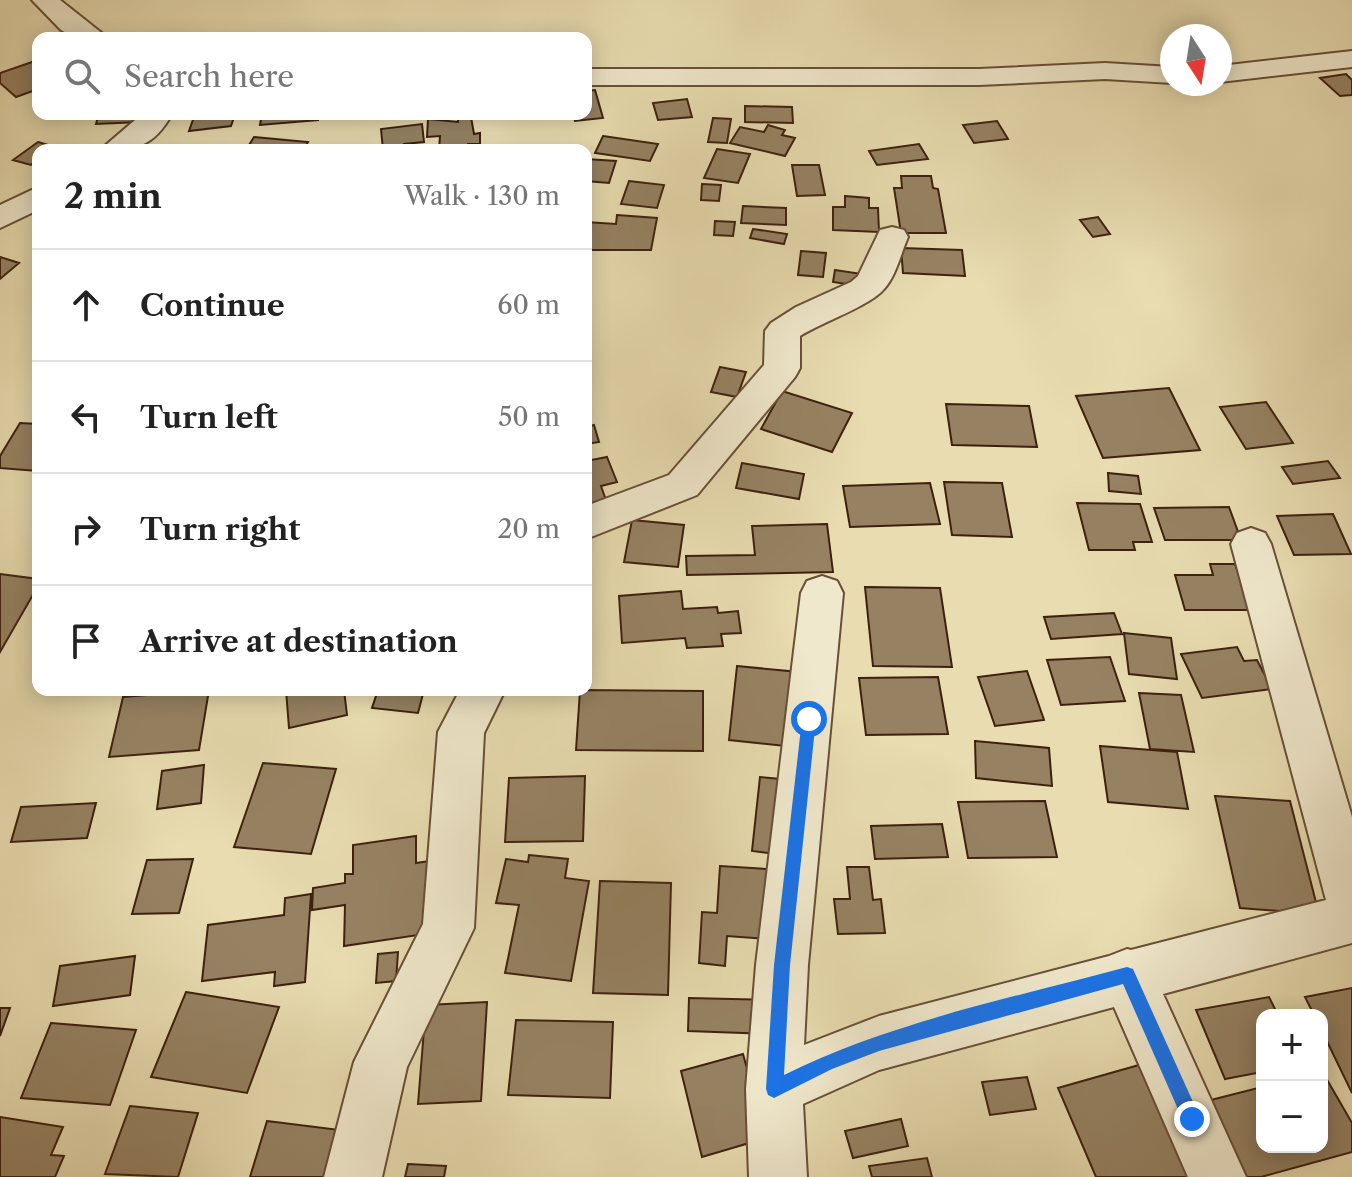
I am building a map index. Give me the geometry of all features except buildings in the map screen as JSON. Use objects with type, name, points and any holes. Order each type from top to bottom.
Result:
[{"type":"street","points":[[45,0],[84,32]]},
{"type":"street","points":[[1232,73],[1352,59]]},
{"type":"street","points":[[592,77],[979,77],[1105,71],[1160,74]]},
{"type":"street","points":[[124,144],[154,120]]},
{"type":"street","points":[[0,218],[32,200]]},
{"type":"street","points":[[592,521],[683,485],[782,368],[783,331],[808,315],[863,290],[872,282],[892,237]]},
{"type":"street","points":[[1251,544],[1352,902]]},
{"type":"street","points":[[778,1177],[774,1089],[782,965],[822,593]]},
{"type":"street","points":[[353,1177],[381,1062],[448,928],[461,732],[480,696]]},
{"type":"street","points":[[774,1089],[827,1063],[879,1043],[1352,918]]},
{"type":"street","points":[[1127,975],[1217,1177]]},
{"type":"route","points":[[809,719],[782,965],[774,1089],[827,1063],[879,1043],[1127,975],[1192,1119]]}]
